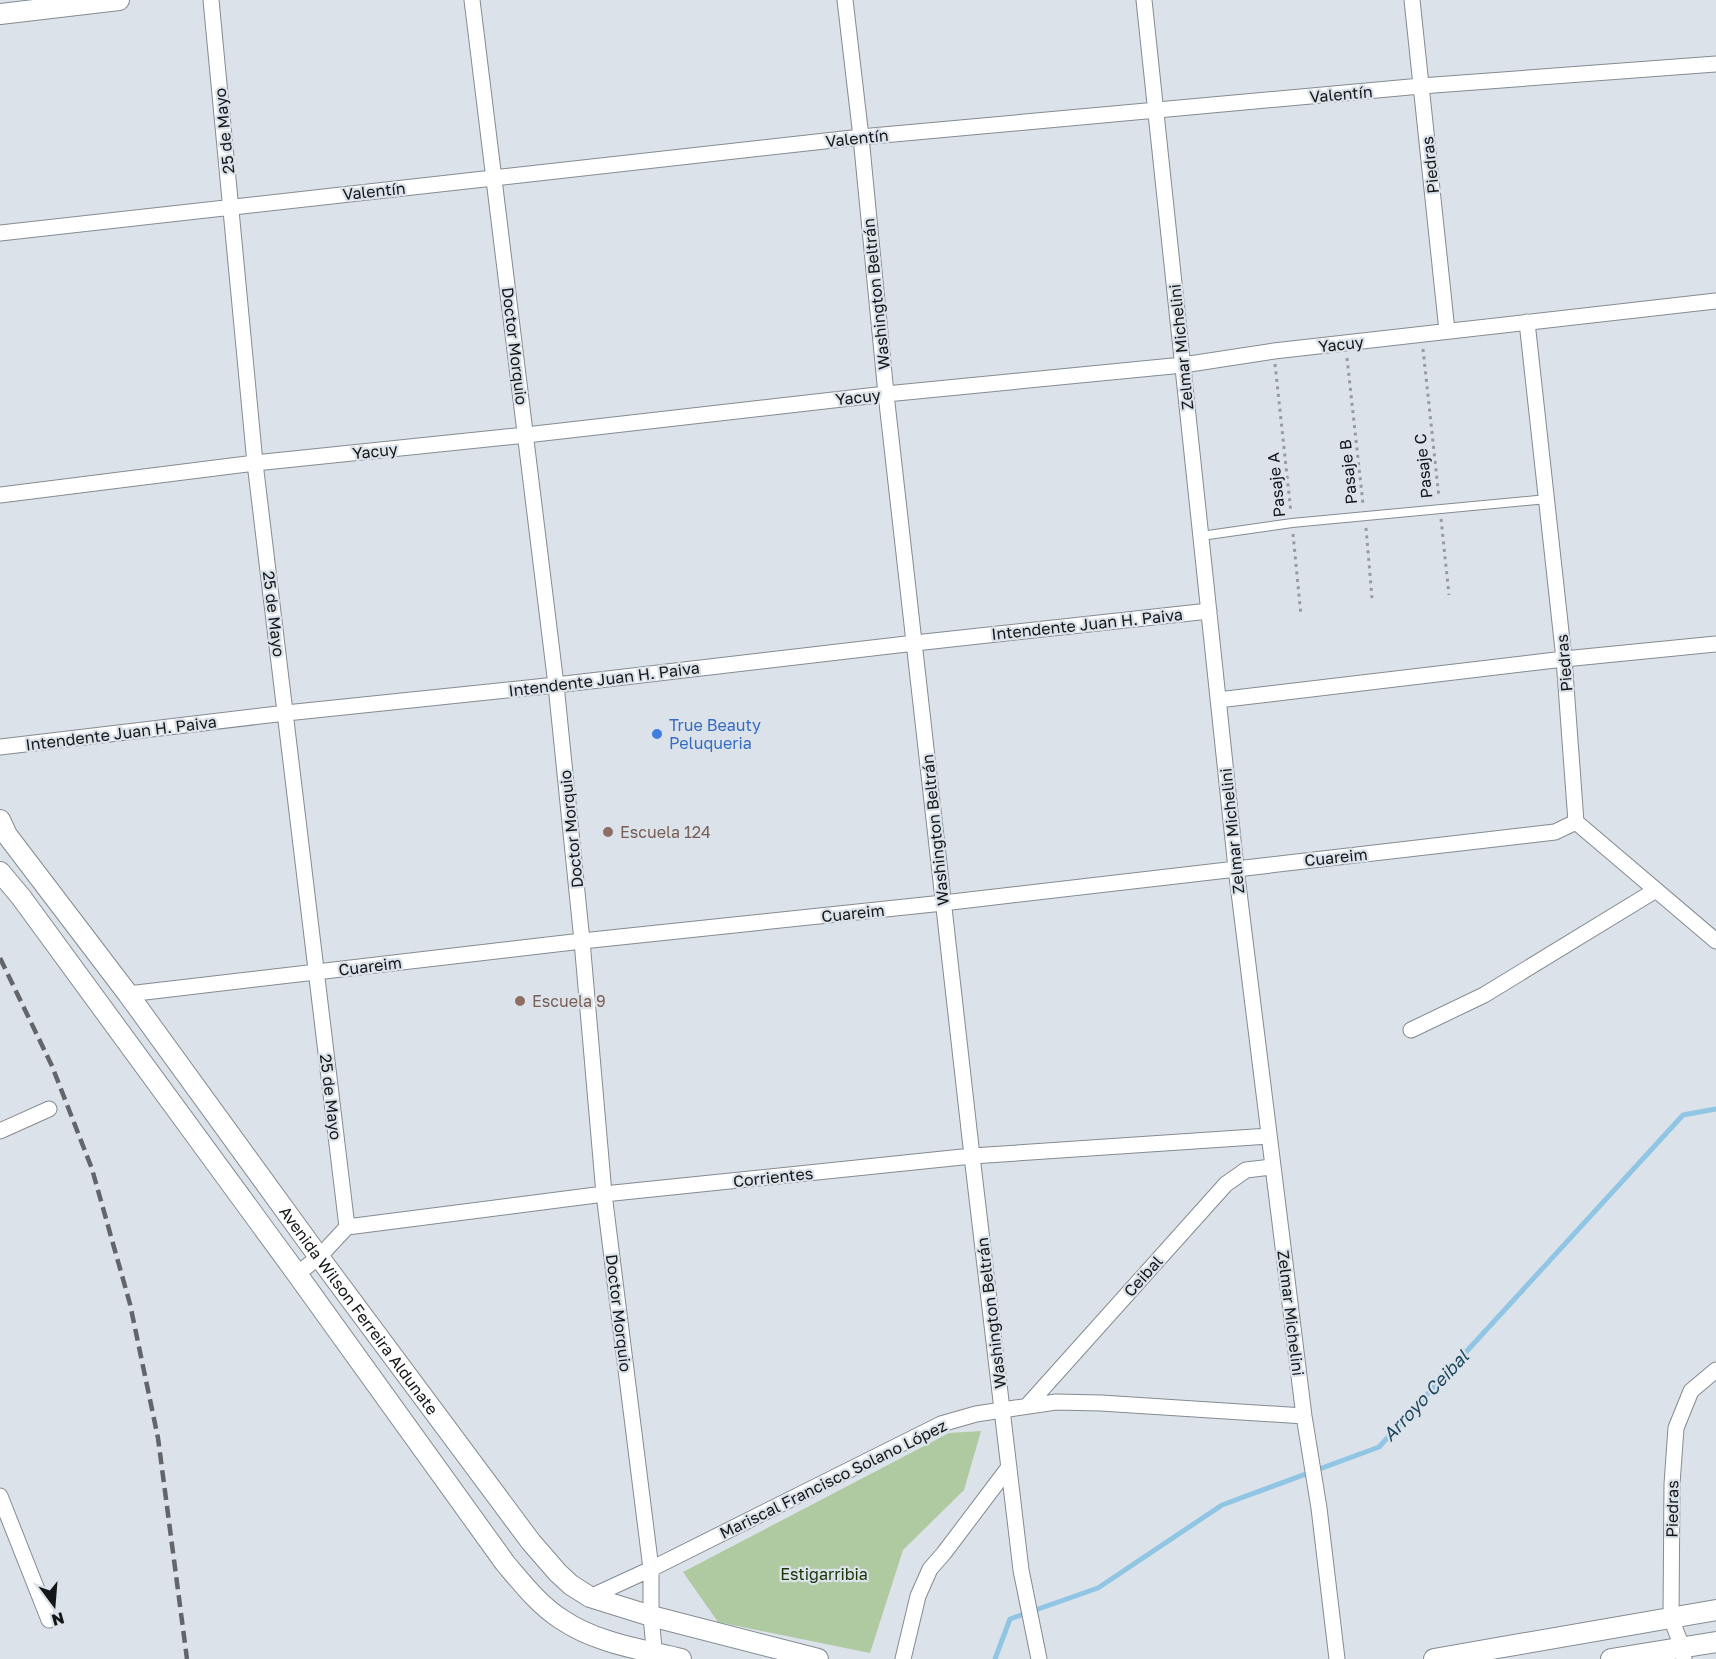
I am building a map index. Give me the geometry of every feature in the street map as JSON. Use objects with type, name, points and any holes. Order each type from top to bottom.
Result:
[{"type":"street","points":[[0,14],[119,0]]},
{"type":"street","name":"25 de Mayo","points":[[211,0],[255,463],[347,1227]]},
{"type":"street","name":"Doctor Morquio","points":[[472,0],[556,685],[582,941],[604,1194],[651,1569],[651,1616],[655,1656]]},
{"type":"street","name":"Washington Beltrán","points":[[845,0],[886,394],[972,1156],[1021,1570],[1039,1659]]},
{"type":"street","name":"Zelmar Michelini","points":[[1144,0],[1236,868],[1272,1167],[1304,1416],[1319,1508],[1337,1659]]},
{"type":"street","name":"Piedras","points":[[1412,0],[1447,331]]},
{"type":"street","name":"Valentín","points":[[0,233],[861,137],[1421,86],[1716,64]]},
{"type":"street","name":"Yacuy","points":[[0,495],[255,463],[886,394],[1183,365],[1274,351],[1716,301]]},
{"type":"street","name":"Piedras","points":[[1527,322],[1564,659],[1576,822]]},
{"type":"street","name":"Intendente Juan H. Paiva","points":[[0,747],[286,713],[556,685],[1209,611]]},
{"type":"street","points":[[1218,700],[1564,659],[1716,644]]},
{"type":"street","name":"Avenida Wilson Ferreira Aldunate","points":[[0,820],[7,835],[128,993],[319,1257],[531,1542],[558,1573],[590,1597],[651,1616],[818,1659]]},
{"type":"street","points":[[1576,822],[1716,941]]},
{"type":"street","name":"Cuareim","points":[[128,993],[582,941],[943,903],[1555,832],[1576,822]]},
{"type":"street","name":"Avenida Wilson Ferreira Aldunate","points":[[0,872],[21,897],[297,1274],[505,1563],[532,1595],[561,1619],[583,1631],[655,1656],[681,1659]]},
{"type":"street","points":[[1411,1030],[1484,995],[1656,890]]},
{"type":"street","points":[[0,1131],[49,1109]]},
{"type":"street","name":"Corrientes","points":[[347,1227],[604,1194],[972,1156],[1269,1136]]},
{"type":"street","name":"Ceibal","points":[[1027,1406],[1226,1184],[1246,1170],[1272,1167]]},
{"type":"street","points":[[297,1274],[319,1257],[347,1227]]},
{"type":"street","name":"Piedras","points":[[1683,1653],[1671,1618],[1672,1484],[1676,1428],[1691,1391],[1715,1371]]},
{"type":"street","name":"Mariscal Francisco Solano López","points":[[590,1597],[651,1569],[941,1424],[976,1414],[1056,1402],[1101,1402],[1304,1416]]},
{"type":"street","points":[[903,1659],[918,1596],[930,1569],[1009,1467]]},
{"type":"street","points":[[0,1496],[49,1620]]},
{"type":"street","points":[[1434,1659],[1716,1610]]},
{"type":"street","points":[[1611,1659],[1683,1653],[1716,1642]]},
{"type":"lane","points":[[1201,536],[1292,523],[1547,499]]},
{"type":"path","name":"Pasaje C","points":[[1422,335],[1449,595]]},
{"type":"path","name":"Pasaje B","points":[[1346,343],[1372,598]]},
{"type":"path","name":"Pasaje A","points":[[1274,351],[1301,616]]},
{"type":"green space","name":"Estigarribia","points":[[981,1431],[964,1490],[903,1550],[870,1653],[718,1622],[683,1572],[949,1433]]},
{"type":"waterway","name":"Arroyo Ceibal","points":[[995,1659],[1010,1619],[1098,1588],[1222,1505],[1379,1447],[1683,1115],[1716,1109]]},
{"type":"railway","points":[[0,958],[52,1066],[92,1169],[130,1304],[158,1438],[187,1659]]},
{"type":"place","name":"True Beauty Peluqueria","points":[[657,734]]},
{"type":"place","name":"Escuela 124","points":[[608,832]]},
{"type":"place","name":"Escuela 9","points":[[520,1001]]}]
